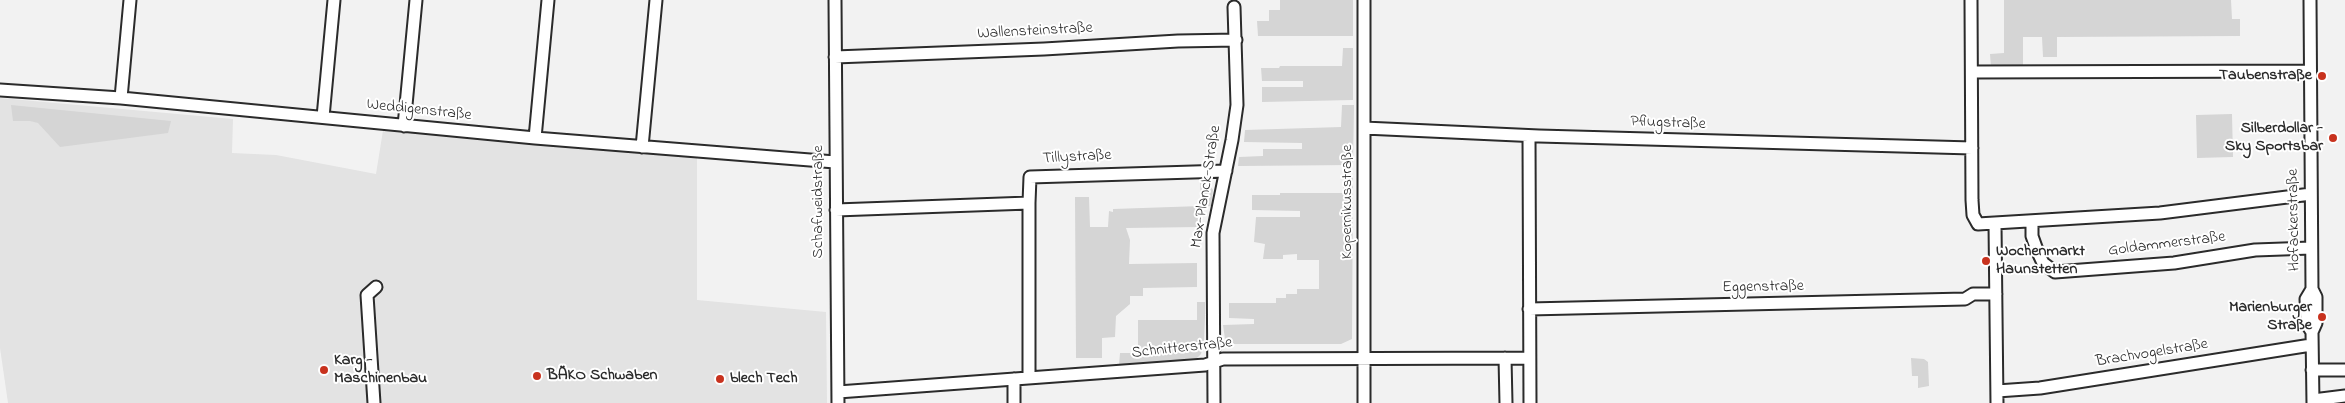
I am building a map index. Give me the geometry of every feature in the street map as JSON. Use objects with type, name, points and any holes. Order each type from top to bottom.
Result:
[{"type":"street","points":[[122,98],[130,0]]},
{"type":"street","points":[[323,116],[334,0]]},
{"type":"street","points":[[404,126],[416,0]]},
{"type":"street","points":[[535,138],[548,0]]},
{"type":"street","points":[[642,147],[656,0]]},
{"type":"street","name":"Schafweidstraße","points":[[835,0],[838,398]]},
{"type":"street","name":"Kopernikusstraße","points":[[1364,0],[1364,403]]},
{"type":"street","points":[[1972,0],[1972,148]]},
{"type":"street","name":"Hofackerstraße","points":[[2310,0],[2311,248],[2312,289],[2316,297],[2316,324],[2312,332],[2311,346],[2312,401]]},
{"type":"street","name":"Max-Planck-Straße","points":[[1214,403],[1213,233],[1226,171],[1236,105],[1234,7]]},
{"type":"street","name":"Wallensteinstraße","points":[[835,57],[1044,49],[1150,42],[1236,40]]},
{"type":"street","points":[[1973,72],[2309,71]]},
{"type":"street","name":"Weddigenstraße","points":[[0,90],[122,98],[535,138],[835,162]]},
{"type":"street","name":"Pflugstraße","points":[[1364,128],[1529,136],[1972,148]]},
{"type":"street","points":[[1529,136],[1530,403]]},
{"type":"street","name":"Goldammerstraße","points":[[1972,148],[1973,215],[1978,224],[2160,213],[2311,194]]},
{"type":"street","name":"Tillystraße","points":[[1029,204],[1030,177],[1226,171]]},
{"type":"street","points":[[836,210],[1029,204],[1029,378]]},
{"type":"street","name":"Goldammerstraße","points":[[2032,222],[2032,236],[2037,250],[2043,263],[2055,272],[2190,261],[2255,250],[2311,248]]},
{"type":"street","points":[[1995,224],[1998,403]]},
{"type":"street","points":[[374,403],[367,295],[376,287]]},
{"type":"street","name":"Eggenstraße","points":[[1529,309],[1965,299],[1973,294],[1996,294]]},
{"type":"street","name":"Brachvogelstraße","points":[[1998,391],[2040,388],[2311,346]]},
{"type":"street","points":[[1505,358],[1506,403]]},
{"type":"street","name":"Schnitterstraße","points":[[838,398],[1014,378],[1205,364],[1223,359],[1529,358]]},
{"type":"street","points":[[2312,370],[2345,370]]},
{"type":"street","points":[[1014,378],[1014,403]]},
{"type":"street","points":[[2312,401],[2345,396]]},
{"type":"shaded area","points":[[1280,0],[1353,0],[1353,36],[1258,36],[1257,21],[1269,21],[1269,10],[1280,10]]},
{"type":"shaded area","points":[[2004,0],[2231,0],[2232,19],[2240,19],[2240,36],[2057,37],[2057,57],[2043,57],[2042,37],[2023,37],[2023,68],[1991,68],[1990,54],[2004,53]]},
{"type":"shaded area","points":[[1343,48],[1353,48],[1353,100],[1262,102],[1262,87],[1303,87],[1303,81],[1262,81],[1261,68],[1279,68],[1280,66],[1342,66]]},
{"type":"shaded area","points":[[0,98],[233,119],[232,153],[276,155],[376,174],[385,118],[697,152],[697,300],[826,312],[827,403],[8,403],[0,348]]},
{"type":"shaded area","points":[[11,105],[171,121],[168,133],[60,147],[38,123],[13,121]]},
{"type":"shaded area","points":[[1342,105],[1354,105],[1353,165],[1238,166],[1239,157],[1263,156],[1263,149],[1302,149],[1302,143],[1244,142],[1245,130],[1341,127]]},
{"type":"shaded area","points":[[2232,114],[2233,157],[2197,158],[2196,115]]},
{"type":"shaded area","points":[[1343,175],[1353,177],[1352,339],[1341,344],[1231,344],[1225,339],[1223,325],[1254,324],[1254,319],[1229,318],[1229,303],[1276,303],[1276,298],[1286,298],[1286,294],[1297,294],[1297,289],[1319,289],[1319,260],[1297,260],[1297,254],[1283,255],[1283,259],[1263,259],[1265,244],[1254,242],[1256,217],[1300,217],[1300,211],[1252,210],[1252,195],[1343,193]]},
{"type":"shaded area","points":[[1200,178],[1206,179],[1213,190],[1211,206],[1201,207],[1200,227],[1126,228],[1130,240],[1129,264],[1197,263],[1197,287],[1143,288],[1143,296],[1130,296],[1130,304],[1116,316],[1115,337],[1102,338],[1102,358],[1076,358],[1075,197],[1089,197],[1090,227],[1108,227],[1109,211],[1113,212],[1113,209],[1201,206]]},
{"type":"shaded area","points":[[1197,302],[1205,302],[1205,317],[1204,342],[1201,354],[1196,359],[1119,365],[1120,353],[1138,353],[1138,320],[1197,320]]},
{"type":"shaded area","points":[[1911,358],[1924,359],[1928,362],[1929,386],[1918,388],[1918,376],[1912,376]]},
{"type":"place","name":"Taubenstraße","points":[[2322,76]]},
{"type":"place","name":"Silberdollar - Sky Sportsbar","points":[[2333,138]]},
{"type":"place","name":"Wochenmarkt Haunstetten","points":[[1986,261]]},
{"type":"place","name":"Marienburger Straße","points":[[2322,317]]},
{"type":"place","name":"Karg - Maschinenbau","points":[[324,370]]},
{"type":"place","name":"BÄKO Schwaben","points":[[537,376]]},
{"type":"place","name":"blech Tech","points":[[720,379]]}]
